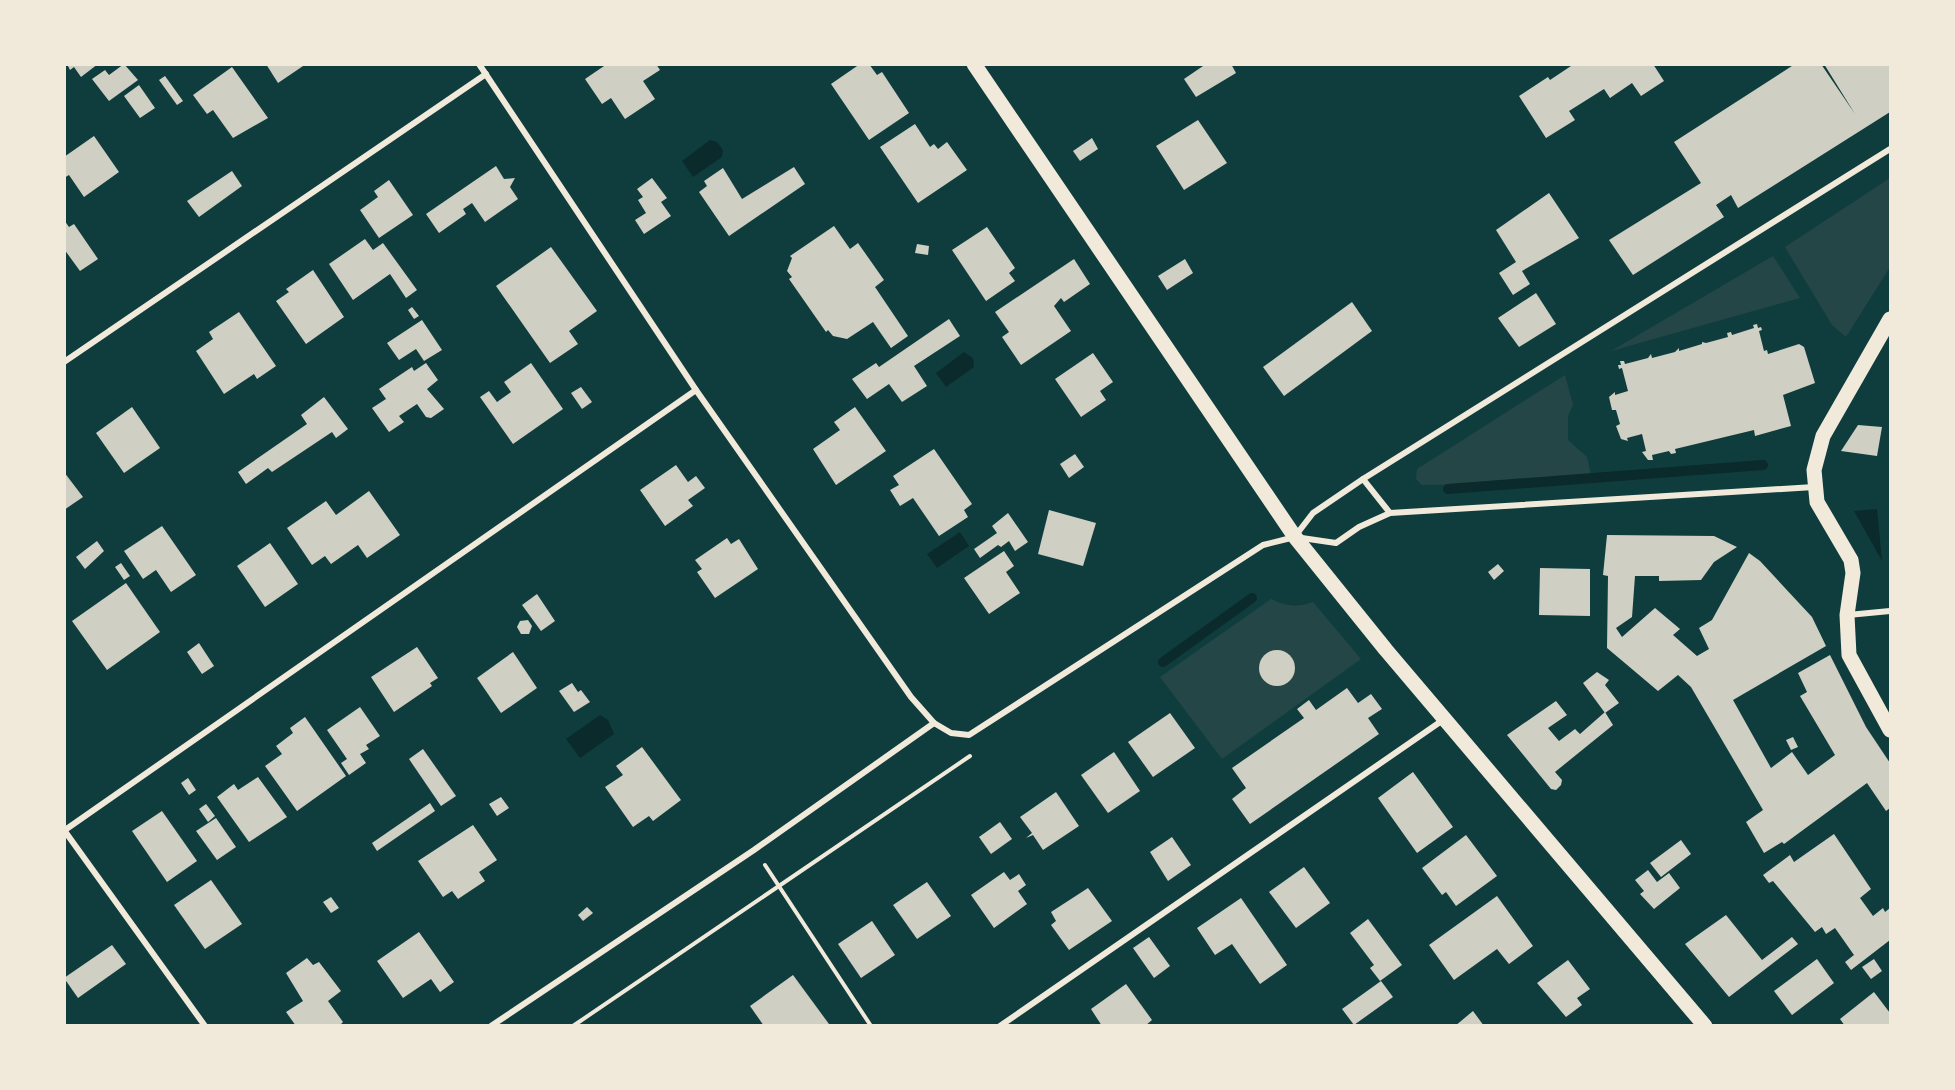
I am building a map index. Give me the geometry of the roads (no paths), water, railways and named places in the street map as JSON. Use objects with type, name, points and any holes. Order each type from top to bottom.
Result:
[{"type":"main road","points":[[974,64],[1295,537],[1386,650],[1705,1026]]},
{"type":"main road","points":[[1890,319],[1823,436],[1814,470],[1817,502],[1851,560],[1853,573],[1847,615],[1849,654],[1890,730]]},
{"type":"street","points":[[479,64],[696,390],[910,697],[934,723],[951,733],[969,735],[1263,545],[1295,537],[1335,543],[1359,527],[1390,513],[1815,487]]},
{"type":"street","points":[[64,362],[486,74]]},
{"type":"street","points":[[1295,537],[1313,513],[1363,479],[1890,149]]},
{"type":"street","points":[[205,1026],[65,830],[696,390]]},
{"type":"street","points":[[1363,479],[1390,513]]},
{"type":"street","points":[[1847,615],[1890,611]]},
{"type":"street","points":[[1000,1026],[1446,718]]},
{"type":"street","points":[[491,1026],[754,850],[934,723]]},
{"type":"waterway","points":[[1448,489],[1763,465]]},
{"type":"waterway","points":[[1163,662],[1252,598]]}]
